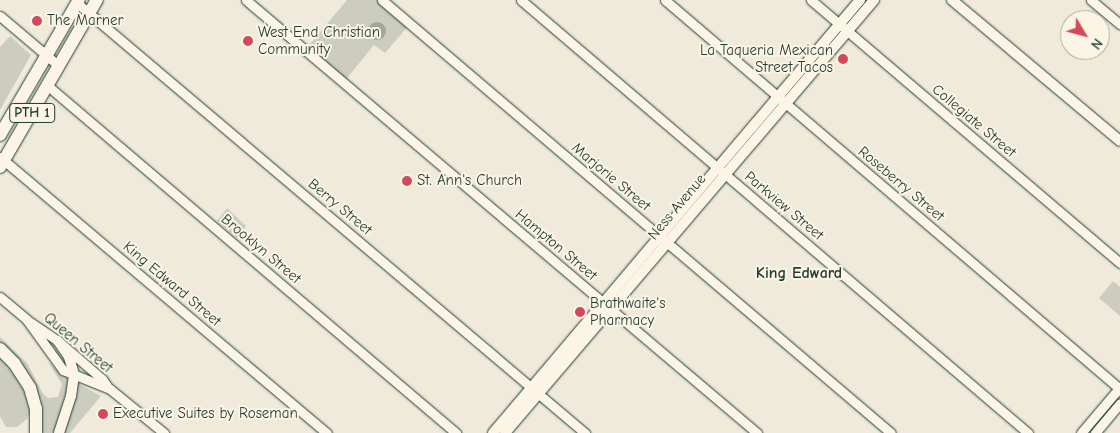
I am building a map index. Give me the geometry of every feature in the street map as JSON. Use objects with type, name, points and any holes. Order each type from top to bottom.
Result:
[{"type":"highway","name":"PTH 1","points":[[1,161],[48,86],[98,0]]},
{"type":"highway","name":"PTH 1","points":[[0,136],[78,2]]},
{"type":"highway","points":[[0,349],[14,363],[30,388],[36,409],[36,433]]},
{"type":"main road","name":"Ness Avenue","points":[[844,28],[860,0]]},
{"type":"main road","name":"Ness Avenue","points":[[505,433],[535,391],[663,239],[844,28],[874,0]]},
{"type":"main road","points":[[952,0],[1120,141]]},
{"type":"main road","points":[[58,341],[70,360],[74,375],[72,391],[59,433]]},
{"type":"main road","name":"Ness Avenue","points":[[493,433],[535,391]]},
{"type":"street","name":"Hampton Street","points":[[246,0],[756,433]]},
{"type":"street","name":"Marjorie Street","points":[[382,0],[891,433]]},
{"type":"street","name":"Parkview Street","points":[[521,0],[1028,433]]},
{"type":"street","name":"Roseberry Street","points":[[665,0],[1120,388]]},
{"type":"street","name":"Collegiate Street","points":[[811,0],[1120,263]]},
{"type":"street","points":[[1092,0],[1120,24]]},
{"type":"street","name":"Berry Street","points":[[78,2],[584,433]]},
{"type":"street","points":[[0,16],[59,66]]},
{"type":"street","name":"Brooklyn Street","points":[[48,86],[456,433]]},
{"type":"street","name":"King Edward Street","points":[[1,161],[327,433]]},
{"type":"street","name":"Queen Street","points":[[0,297],[27,320],[58,341],[102,379],[110,389]]},
{"type":"street","name":"Queen Street","points":[[27,320],[59,365],[74,375],[97,382],[110,389],[164,433]]},
{"type":"street","points":[[1081,433],[1120,388]]},
{"type":"street","points":[[1095,433],[1120,403]]},
{"type":"shaded area","points":[[347,0],[382,0],[410,24],[385,53],[374,45],[343,83],[305,50]]},
{"type":"shaded area","points":[[377,22],[383,25],[386,31],[383,37],[377,40],[371,37],[368,31],[371,25]]},
{"type":"shaded area","points":[[10,36],[31,55],[0,110],[0,47]]},
{"type":"shaded area","points":[[227,208],[246,226],[237,238],[217,221]]},
{"type":"shaded area","points":[[1113,281],[1120,287],[1120,316],[1099,298]]},
{"type":"shaded area","points":[[0,337],[27,363],[43,394],[48,398],[58,397],[62,384],[48,362],[70,381],[56,433],[40,433],[40,415],[0,345]]},
{"type":"shaded area","points":[[0,354],[22,380],[31,410],[27,419],[17,427],[6,427],[0,416]]},
{"type":"shaded area","points":[[77,383],[101,396],[70,433],[62,433]]},
{"type":"place","name":"The Marner","points":[[37,21]]},
{"type":"place","name":"West End Christian Community","points":[[248,41]]},
{"type":"place","name":"La Taqueria Mexican Street Tacos","points":[[843,59]]},
{"type":"place","name":"St. Ann's Church","points":[[407,181]]},
{"type":"place","name":"Brathwaite's Pharmacy","points":[[580,312]]},
{"type":"place","name":"Executive Suites by Roseman","points":[[103,414]]},
{"type":"district","name":"King Edward","points":[[799,273]]}]
